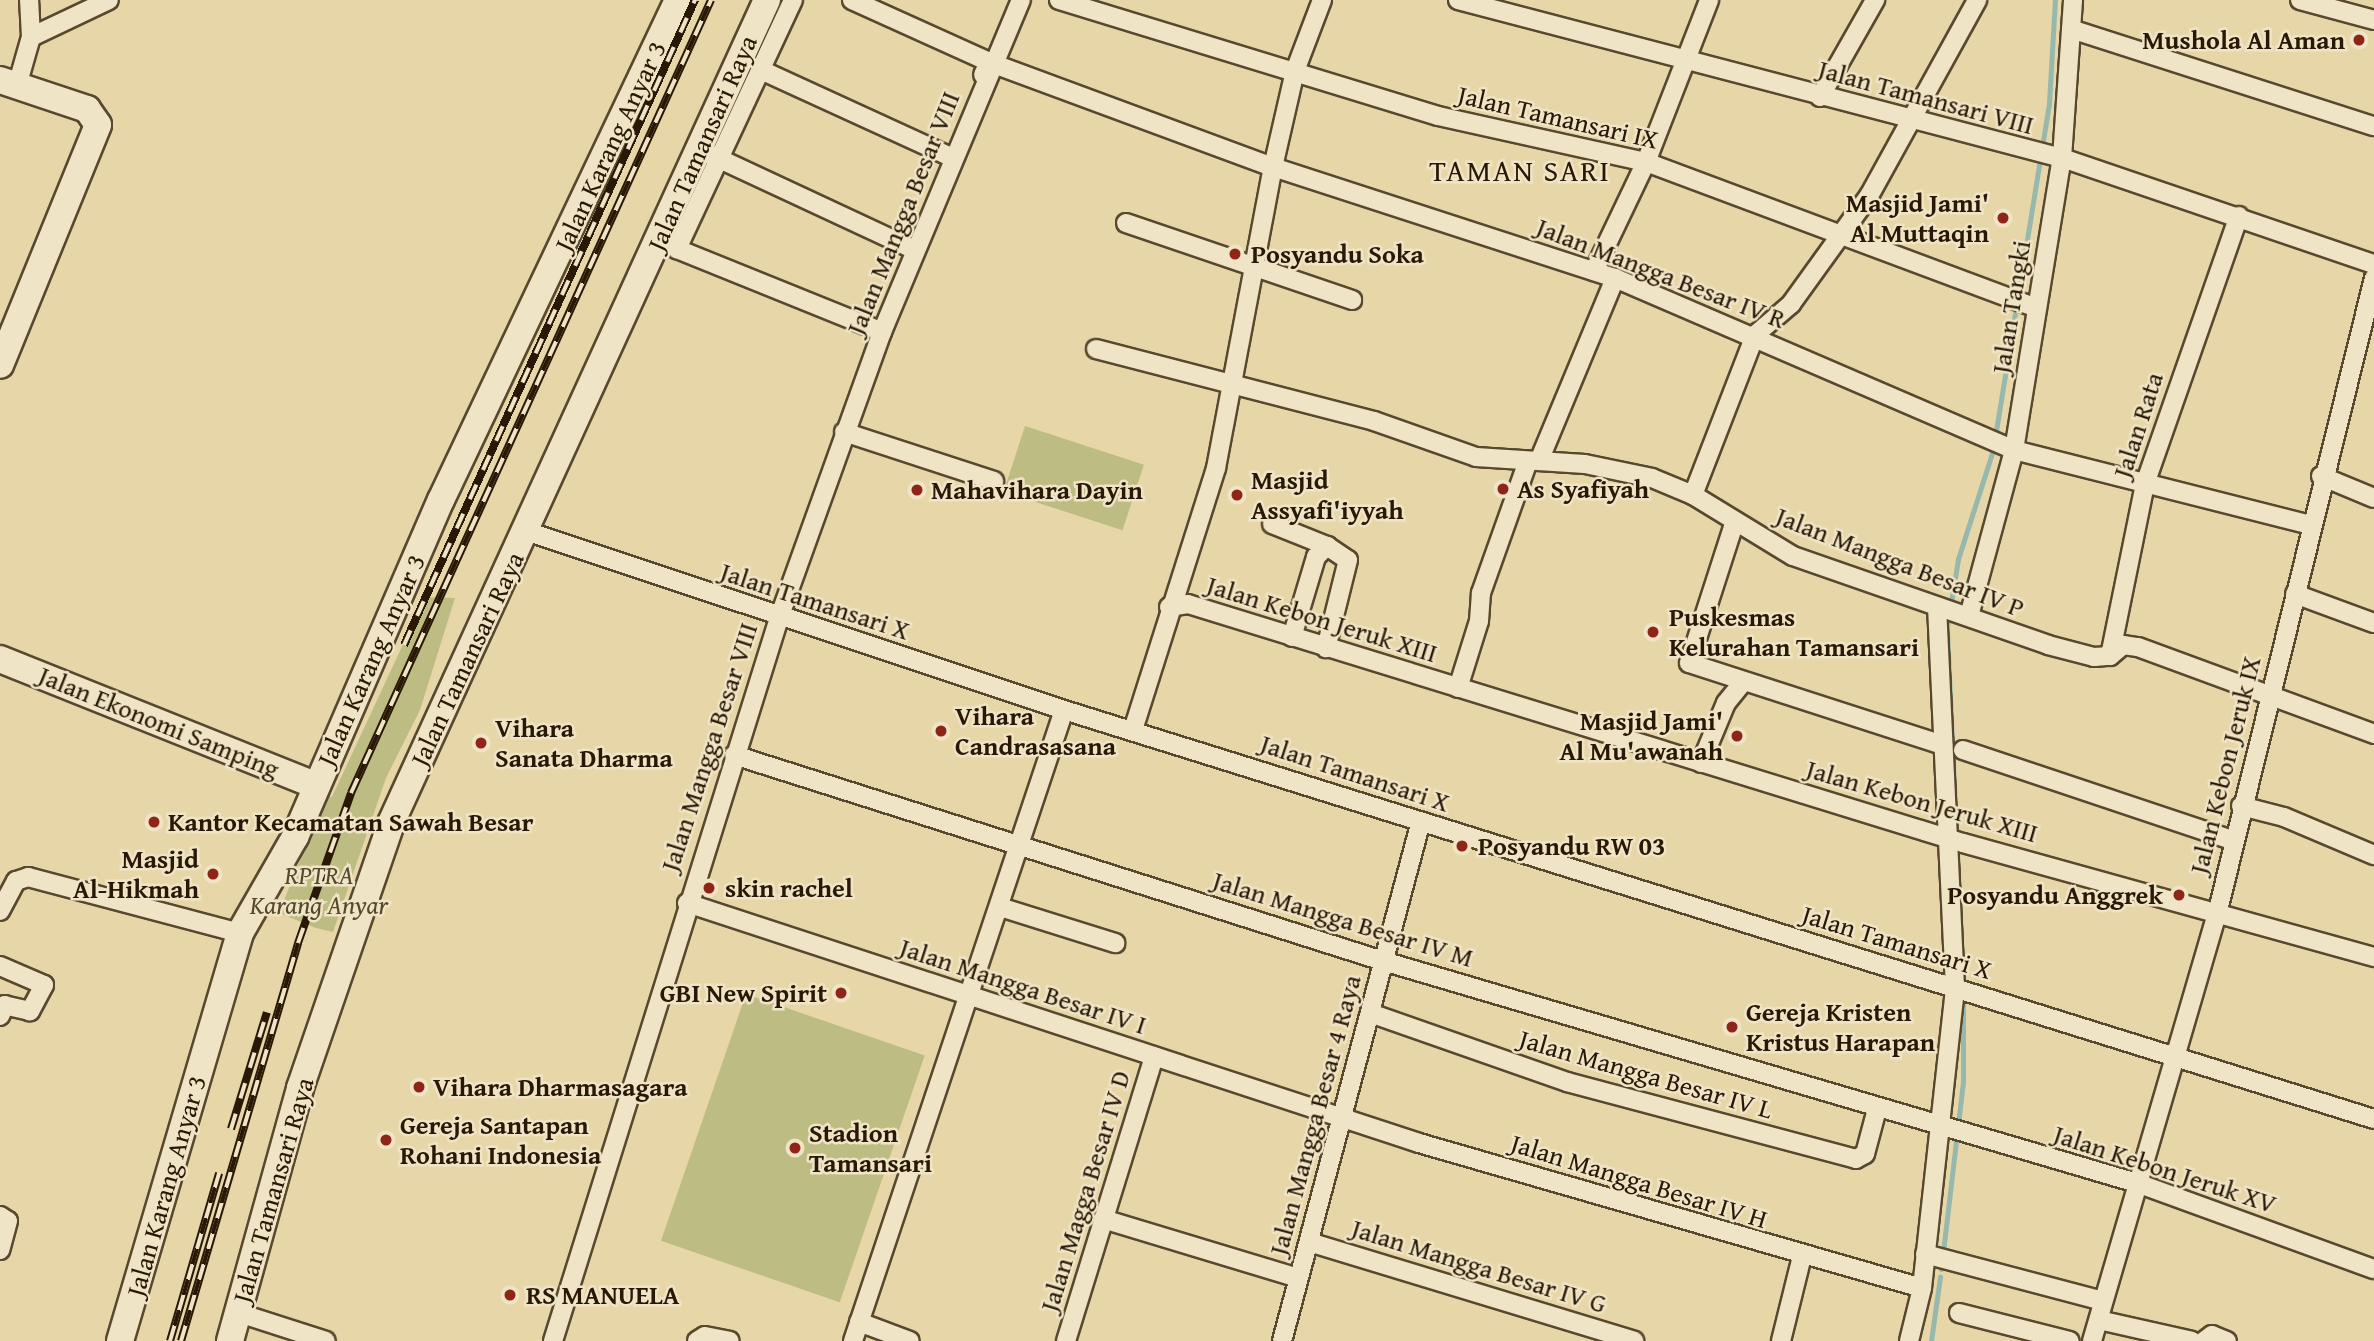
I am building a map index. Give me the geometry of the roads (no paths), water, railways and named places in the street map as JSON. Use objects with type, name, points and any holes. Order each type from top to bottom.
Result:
[{"type":"street","points":[[0,365],[6,332],[98,125],[87,109],[8,83],[31,37],[29,0]]},
{"type":"street","points":[[31,37],[109,0]]},
{"type":"street","name":"Jalan Karang Anyar 3","points":[[121,1341],[240,933],[317,786],[441,500],[678,0]]},
{"type":"street","name":"Jalan Tamansari Raya","points":[[230,1341],[300,1088],[391,823],[526,531],[708,154],[767,0]]},
{"type":"street","points":[[793,0],[761,70],[708,154],[677,239],[685,257],[878,331]]},
{"type":"street","points":[[852,0],[991,63],[1021,0]]},
{"type":"street","name":"Jalan Tamansari IX","points":[[1059,0],[1438,116],[1646,162],[2024,304]]},
{"type":"street","points":[[1133,730],[1169,607],[1216,468],[1273,167],[1296,71],[1322,0]]},
{"type":"street","name":"Jalan Tamansari VIII","points":[[1458,0],[2048,156],[2239,216],[2374,264]]},
{"type":"street","points":[[1594,271],[1646,162],[1709,0]]},
{"type":"street","points":[[1820,97],[1875,0]]},
{"type":"street","points":[[1693,495],[1755,335],[1791,304],[1842,234],[1913,121],[1978,0]]},
{"type":"street","name":"Jalan Tangki","points":[[1966,615],[2006,447],[2024,304],[2071,29],[2073,0]]},
{"type":"street","points":[[2300,0],[2374,20]]},
{"type":"street","points":[[2071,29],[2374,126]]},
{"type":"street","name":"Jalan Mangga Besar VIII","points":[[553,1341],[687,903],[779,618],[878,331],[991,63]]},
{"type":"street","name":"Jalan Mangga Besar IV R","points":[[991,63],[1273,167],[1615,278],[1755,335],[2006,447],[2310,525]]},
{"type":"street","points":[[761,70],[950,157]]},
{"type":"street","points":[[708,154],[911,249]]},
{"type":"street","name":"Jalan Rata","points":[[2110,656],[2145,484],[2239,216]]},
{"type":"street","points":[[1126,223],[1352,300]]},
{"type":"street","name":"Jalan Kebon Jeruk XIII","points":[[1458,688],[1479,621],[1481,593],[1533,463],[1615,278]]},
{"type":"street","name":"Jalan Kebon Jeruk IX","points":[[2092,1341],[2140,1184],[2172,1056],[2218,910],[2232,840],[2295,594],[2321,476],[2370,318],[2374,278]]},
{"type":"street","name":"Jalan Mangga Besar IV P","points":[[1096,349],[1233,382],[1476,457],[1598,467],[1693,495],[1734,524],[1793,556],[2048,645],[2110,656],[2123,645],[2138,647],[2374,734]]},
{"type":"street","points":[[845,432],[993,481]]},
{"type":"street","points":[[2321,476],[2374,498]]},
{"type":"street","points":[[1272,524],[1327,546],[1348,560],[1326,648]]},
{"type":"street","points":[[1734,524],[1687,659],[1743,682],[1943,745]]},
{"type":"street","name":"Jalan Tamansari X","points":[[526,531],[779,618],[1064,710],[2374,1119]]},
{"type":"street","points":[[1292,637],[1316,557],[1327,546]]},
{"type":"street","points":[[2295,594],[2374,623]]},
{"type":"street","name":"Jalan Kebon Jeruk XIII","points":[[1169,607],[1188,604],[1952,840],[2218,910],[2374,957]]},
{"type":"street","points":[[1909,1341],[1922,1288],[1937,1255],[1942,1129],[1956,988],[1952,840],[1943,745],[1939,606]]},
{"type":"street","name":"Jalan Ekonomi Samping","points":[[1,663],[317,786]]},
{"type":"street","points":[[1701,763],[1726,703],[1743,682]]},
{"type":"street","points":[[853,1341],[1064,710]]},
{"type":"street","points":[[1963,750],[2232,840]]},
{"type":"street","name":"Jalan Mangga Besar IV M","points":[[734,755],[1383,961],[1942,1129]]},
{"type":"street","points":[[2241,806],[2374,855]]},
{"type":"street","name":"Jalan Mangga Besar 4 Raya","points":[[1282,1341],[1345,1115],[1421,821]]},
{"type":"street","points":[[0,911],[16,881],[28,877],[240,933]]},
{"type":"street","name":"Jalan Mangga Besar IV I","points":[[687,903],[1154,1056],[1345,1115]]},
{"type":"street","points":[[1000,907],[1115,943]]},
{"type":"street","points":[[0,966],[44,985],[30,1011],[8,1004],[0,1016]]},
{"type":"street","name":"Jalan Mangga Besar IV L","points":[[1370,1013],[1567,1082],[1856,1159],[1865,1154],[1877,1110]]},
{"type":"street","name":"Jalan Magga Besar IV D","points":[[1066,1341],[1154,1056]]},
{"type":"street","name":"Jalan Mangga Besar IV H","points":[[1345,1115],[1802,1256],[1922,1288]]},
{"type":"street","name":"Jalan Kebon Jeruk XV","points":[[1942,1129],[2140,1184],[2374,1269]]},
{"type":"street","points":[[0,1216],[8,1221],[0,1250]]},
{"type":"street","points":[[1103,1219],[1298,1278]]},
{"type":"street","name":"Jalan Mangga Besar IV G","points":[[1309,1242],[1634,1341]]},
{"type":"street","points":[[1937,1255],[2103,1301]]},
{"type":"street","points":[[1781,1341],[1802,1256]]},
{"type":"street","points":[[239,1312],[326,1341]]},
{"type":"street","points":[[1959,1313],[2070,1341]]},
{"type":"street","points":[[2099,1320],[2192,1341]]},
{"type":"street","points":[[859,1322],[910,1341]]},
{"type":"street","points":[[2204,1341],[2212,1335],[2227,1341]]},
{"type":"street","points":[[697,1341],[705,1336],[730,1341]]},
{"type":"waterway","points":[[1995,437],[2049,103],[2055,0]]},
{"type":"waterway","points":[[1962,962],[1947,627],[1958,559],[1994,447]]},
{"type":"waterway","points":[[1941,1269],[1963,1082],[1963,996]]},
{"type":"waterway","points":[[1931,1341],[1940,1277]]},
{"type":"railway","points":[[404,645],[695,0]]},
{"type":"railway","points":[[181,1341],[298,943],[351,793],[711,0]]},
{"type":"railway","points":[[231,1129],[267,1012]]},
{"type":"railway","points":[[170,1341],[219,1173]]},
{"type":"place","name":"Mushola Al Aman","points":[[2359,40]]},
{"type":"place","name":"Masjid Jami' Al Muttaqin","points":[[2003,218]]},
{"type":"place","name":"Posyandu Soka","points":[[1235,254]]},
{"type":"place","name":"As Syafiyah","points":[[1503,489]]},
{"type":"place","name":"Mahavihara Dayin","points":[[917,490]]},
{"type":"place","name":"Masjid Assyafi'iyyah","points":[[1237,495]]},
{"type":"place","name":"Puskesmas Kelurahan Tamansari","points":[[1653,632]]},
{"type":"place","name":"Vihara Candrasasana","points":[[941,731]]},
{"type":"place","name":"Masjid Jami' Al Mu'awanah","points":[[1737,736]]},
{"type":"place","name":"Vihara Sanata Dharma","points":[[481,743]]},
{"type":"place","name":"Kantor Kecamatan Sawah Besar","points":[[154,822]]},
{"type":"place","name":"Posyandu RW 03","points":[[1462,846]]},
{"type":"place","name":"Masjid Al-Hikmah","points":[[213,874]]},
{"type":"place","name":"skin rachel","points":[[709,888]]},
{"type":"place","name":"Posyandu Anggrek","points":[[2179,895]]},
{"type":"place","name":"GBI New Spirit","points":[[841,993]]},
{"type":"place","name":"Gereja Kristen Kristus Harapan","points":[[1732,1027]]},
{"type":"place","name":"Vihara Dharmasagara","points":[[419,1087]]},
{"type":"place","name":"Gereja Santapan Rohani Indonesia","points":[[386,1140]]},
{"type":"place","name":"Stadion Tamansari","points":[[795,1148]]},
{"type":"place","name":"RS MANUELA","points":[[510,1295]]},
{"type":"district","name":"TAMAN SARI","points":[[1520,170]]},
{"type":"park label","name":"RPTRA Karang Anyar","points":[[319,890]]}]
